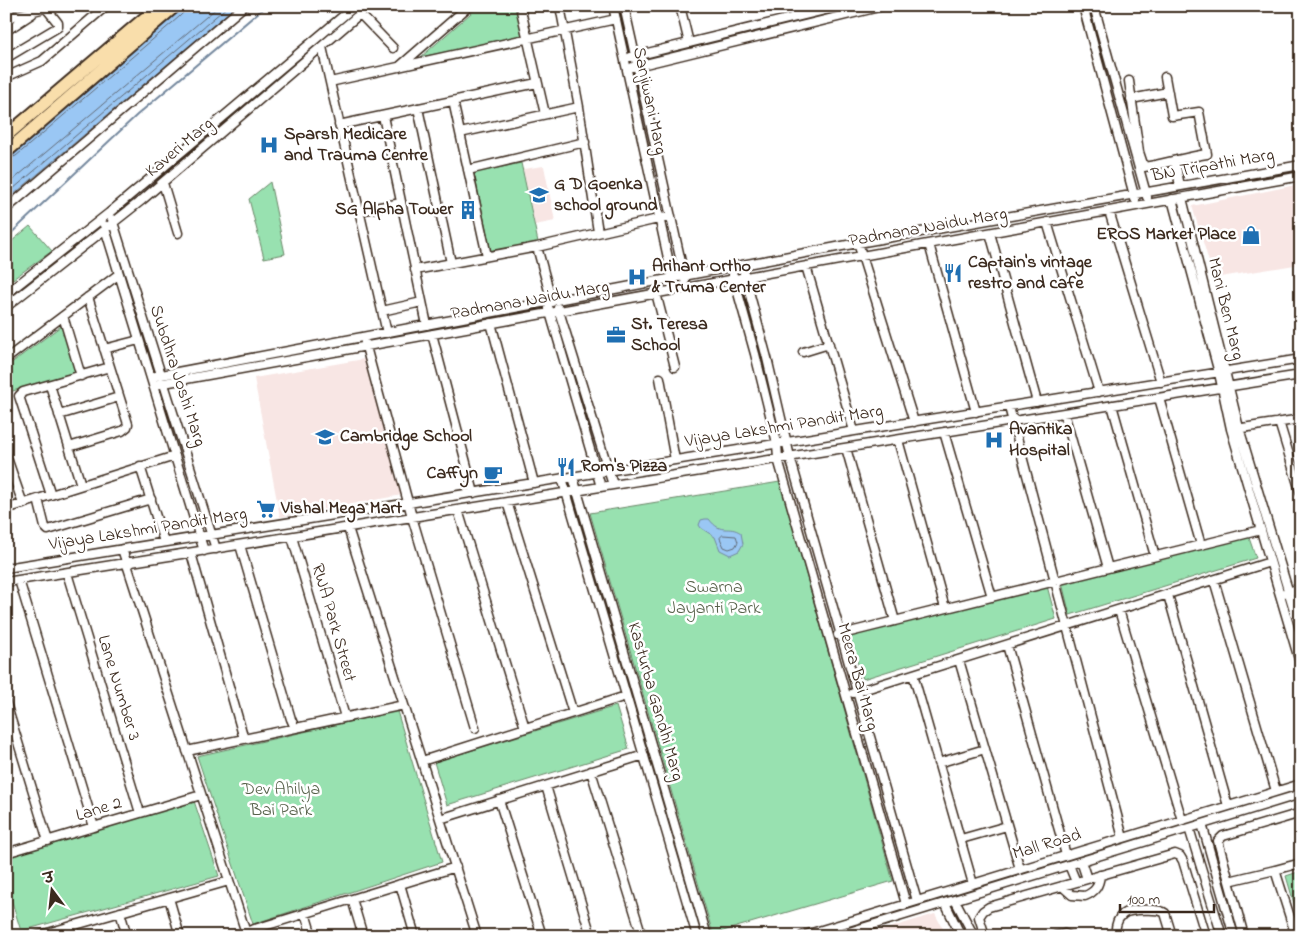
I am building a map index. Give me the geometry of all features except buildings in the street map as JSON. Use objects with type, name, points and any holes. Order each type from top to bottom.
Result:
[{"type":"highway","points":[[6,136],[158,6]]},
{"type":"highway","points":[[6,152],[175,6]]},
{"type":"street","points":[[7,6],[8,18],[46,8]]},
{"type":"street","points":[[6,77],[42,61],[106,6]]},
{"type":"street","points":[[6,209],[244,6]]},
{"type":"street","name":"Kaveri Marg","points":[[6,294],[109,213],[354,6]]},
{"type":"street","name":"Kaveri Marg","points":[[6,307],[163,183],[370,6]]},
{"type":"street","points":[[397,68],[469,6]]},
{"type":"street","points":[[520,6],[545,114]]},
{"type":"street","points":[[560,6],[585,142],[598,232]]},
{"type":"street","name":"Sanjiwani Marg","points":[[613,6],[675,290]]},
{"type":"street","name":"Sanjiwani Marg","points":[[624,6],[687,288]]},
{"type":"street","points":[[680,6],[689,43]]},
{"type":"street","points":[[794,6],[796,17]]},
{"type":"street","points":[[624,59],[841,6]]},
{"type":"street","points":[[626,68],[883,6]]},
{"type":"street","points":[[1083,6],[1136,206]]},
{"type":"street","name":"BN Tripathi Marg","points":[[1094,6],[1148,204],[1301,176]]},
{"type":"street","points":[[6,31],[46,8]]},
{"type":"street","points":[[6,58],[58,27],[58,23],[46,8]]},
{"type":"street","points":[[360,14],[393,48]]},
{"type":"street","points":[[330,82],[616,19]]},
{"type":"street","points":[[322,47],[387,333]]},
{"type":"street","points":[[1129,81],[1139,152],[1144,167],[1166,164],[1183,157],[1207,154],[1199,112],[1172,116],[1165,77]]},
{"type":"street","points":[[340,125],[537,83]]},
{"type":"street","points":[[1131,100],[1168,92]]},
{"type":"street","points":[[454,101],[487,256]]},
{"type":"street","points":[[460,133],[579,107]]},
{"type":"street","points":[[418,108],[451,263]]},
{"type":"street","points":[[1124,114],[1133,112]]},
{"type":"street","points":[[382,116],[427,326]]},
{"type":"street","points":[[468,170],[585,142]]},
{"type":"street","points":[[1175,161],[1180,186]]},
{"type":"street","name":"BN Tripathi Marg","points":[[1145,192],[1301,165]]},
{"type":"street","points":[[163,183],[178,233]]},
{"type":"street","name":"Padmana Naidu Marg","points":[[163,379],[363,337],[858,243],[1145,192]]},
{"type":"street","name":"Mani Ben Marg","points":[[1182,198],[1225,386],[1231,429],[1301,666]]},
{"type":"street","points":[[1172,199],[1222,372]]},
{"type":"street","points":[[359,211],[401,203]]},
{"type":"street","name":"Padmana Naidu Marg","points":[[152,381],[366,346],[1148,204]]},
{"type":"street","points":[[1109,211],[1161,382]]},
{"type":"street","name":"Subdhra Joshi Marg","points":[[109,213],[216,549]]},
{"type":"street","points":[[415,270],[537,247],[671,216]]},
{"type":"street","name":"Subdhra Joshi Marg","points":[[101,219],[204,551]]},
{"type":"street","points":[[1047,222],[1099,392]]},
{"type":"street","points":[[990,232],[1037,402]]},
{"type":"street","points":[[858,243],[914,422]]},
{"type":"street","points":[[929,244],[976,412]]},
{"type":"street","points":[[537,247],[552,302],[550,313],[601,487]]},
{"type":"street","name":"Meera Bai Marg","points":[[742,266],[767,358],[790,457],[917,901]]},
{"type":"street","points":[[806,266],[854,432]]},
{"type":"street","name":"Meera Bai Marg","points":[[731,268],[755,354],[777,444],[778,459],[906,904]]},
{"type":"street","points":[[6,358],[119,274]]},
{"type":"street","points":[[656,294],[675,367]]},
{"type":"street","points":[[69,447],[125,429],[128,424],[88,297]]},
{"type":"street","points":[[382,311],[422,302]]},
{"type":"street","points":[[552,302],[560,311],[613,485]]},
{"type":"street","points":[[63,316],[81,376]]},
{"type":"street","points":[[491,323],[534,483]]},
{"type":"street","points":[[432,334],[474,492]]},
{"type":"street","points":[[363,337],[412,517],[475,728]]},
{"type":"street","points":[[104,349],[139,340]]},
{"type":"street","points":[[803,352],[829,344]]},
{"type":"street","name":"Vijaya Lakshmi Pandit Marg","points":[[6,568],[1301,359]]},
{"type":"street","points":[[51,495],[19,396],[23,392],[50,386],[110,367]]},
{"type":"street","name":"Vijaya Lakshmi Pandit Marg","points":[[6,582],[1301,375]]},
{"type":"street","points":[[660,378],[675,460]]},
{"type":"street","points":[[50,386],[81,485]]},
{"type":"street","name":"Mani Ben Marg","points":[[1225,386],[1301,633]]},
{"type":"street","points":[[59,415],[119,397]]},
{"type":"street","points":[[1159,398],[1201,545]]},
{"type":"street","points":[[1112,405],[1155,556]]},
{"type":"street","points":[[1009,407],[1123,838]]},
{"type":"street","points":[[1064,413],[1108,568]]},
{"type":"street","points":[[1231,429],[1301,419]]},
{"type":"street","points":[[1279,422],[1300,491]]},
{"type":"street","points":[[944,432],[992,597]]},
{"type":"street","points":[[898,440],[945,608]]},
{"type":"street","points":[[846,448],[895,621]]},
{"type":"street","points":[[6,455],[9,471],[23,504]]},
{"type":"street","points":[[6,509],[175,456]]},
{"type":"street","points":[[140,466],[164,542]]},
{"type":"street","name":"Kasturba Gandhi Marg","points":[[573,477],[707,936]]},
{"type":"street","name":"Kasturba Gandhi Marg","points":[[562,478],[697,936]]},
{"type":"street","points":[[38,499],[45,526],[48,530],[150,499]]},
{"type":"street","points":[[507,502],[573,713]]},
{"type":"street","points":[[458,510],[525,728]]},
{"type":"street","points":[[348,528],[477,936]]},
{"type":"street","points":[[830,637],[1261,530]]},
{"type":"street","name":"RWA Park Street","points":[[292,536],[345,717]]},
{"type":"street","points":[[240,545],[295,728]]},
{"type":"street","points":[[122,549],[246,934],[305,913],[456,867]]},
{"type":"street","points":[[191,553],[244,739]]},
{"type":"street","points":[[846,695],[1270,562]]},
{"type":"street","name":"Lane Number 3","points":[[66,573],[140,813]]},
{"type":"street","points":[[19,580],[94,827]]},
{"type":"street","points":[[1214,580],[1276,791]]},
{"type":"street","points":[[1280,594],[1301,588]]},
{"type":"street","points":[[1168,594],[1228,806]]},
{"type":"street","points":[[1119,610],[1182,820]]},
{"type":"street","points":[[1007,645],[1066,855]]},
{"type":"street","points":[[959,660],[1020,869]]},
{"type":"street","points":[[913,674],[973,884]]},
{"type":"street","points":[[422,761],[626,696]]},
{"type":"street","points":[[6,703],[48,841]]},
{"type":"street","points":[[187,751],[404,705]]},
{"type":"street","points":[[632,715],[642,712]]},
{"type":"street","points":[[938,763],[985,749]]},
{"type":"street","points":[[440,819],[644,755]]},
{"type":"street","points":[[591,771],[642,936]]},
{"type":"street","name":"Mall Road","points":[[802,936],[1301,784]]},
{"type":"street","points":[[546,786],[591,936]]},
{"type":"street","name":"Mall Road","points":[[836,936],[1301,794]]},
{"type":"street","name":"Lane 2","points":[[6,853],[201,795]]},
{"type":"street","points":[[499,800],[542,936]]},
{"type":"street","points":[[1244,936],[1218,844],[1220,838],[1301,813]]},
{"type":"street","points":[[1202,824],[1234,936]]},
{"type":"street","points":[[961,840],[1007,826]]},
{"type":"street","points":[[1189,828],[1222,936]]},
{"type":"street","points":[[985,936],[979,917],[989,907],[1168,855],[1180,856],[1206,936]]},
{"type":"street","points":[[1081,861],[1087,879]]},
{"type":"street","points":[[1229,881],[1301,863]]},
{"type":"street","points":[[1070,865],[1076,882]]},
{"type":"street","points":[[1275,870],[1296,936]]},
{"type":"street","points":[[1062,886],[1072,896],[1086,896],[1097,888],[1100,882],[1100,875]]},
{"type":"street","points":[[37,936],[229,881]]},
{"type":"street","points":[[400,884],[415,936]]},
{"type":"street","points":[[168,898],[180,936]]},
{"type":"street","points":[[352,899],[363,936]]},
{"type":"street","points":[[955,900],[974,936]]},
{"type":"street","points":[[945,903],[961,936]]},
{"type":"street","points":[[1116,936],[1116,923],[1123,914],[1154,910],[1165,913],[1172,936]]},
{"type":"street","points":[[120,912],[127,936]]},
{"type":"street","points":[[305,913],[312,936]]},
{"type":"street","points":[[73,926],[76,936]]},
{"type":"street","points":[[6,929],[8,936]]},
{"type":"street","points":[[1055,936],[1065,934],[1070,936]]},
{"type":"shaded area","name":"G D Goenka school ground","points":[[544,166],[555,221],[535,225],[523,169]]},
{"type":"shaded area","name":"EROS Market Place","points":[[1301,184],[1301,264],[1214,278],[1192,206]]},
{"type":"shaded area","name":"Cambridge School","points":[[364,359],[402,495],[280,517],[254,378]]},
{"type":"shaded area","points":[[935,914],[947,936],[863,936]]},
{"type":"green space","points":[[479,6],[517,6],[523,36],[421,57]]},
{"type":"green space","points":[[521,163],[538,242],[491,252],[474,173]]},
{"type":"green space","points":[[270,182],[285,254],[264,258],[249,199]]},
{"type":"green space","points":[[30,226],[52,251],[6,284],[6,246]]},
{"type":"green space","points":[[61,326],[76,372],[6,393],[6,367]]},
{"type":"green space","name":"Swarna Jayanti Park","points":[[780,482],[893,881],[713,934],[590,513]]},
{"type":"green space","points":[[1248,535],[1256,558],[1070,615],[1062,583]]},
{"type":"green space","points":[[1047,586],[1056,619],[863,679],[849,637]]},
{"type":"green space","points":[[616,706],[629,749],[447,805],[434,762]]},
{"type":"green space","name":"Dev Ahilya Bai Park","points":[[397,711],[442,862],[253,924],[197,756]]},
{"type":"green space","points":[[194,801],[219,876],[21,931],[6,883],[6,855]]},
{"type":"green space","points":[[1301,871],[1301,927],[1286,876]]},
{"type":"water","points":[[175,6],[236,6],[6,201],[6,149]]},
{"type":"water","points":[[709,519],[721,529],[732,529],[741,533],[743,544],[739,551],[730,555],[720,550],[715,537],[699,525],[701,520]]},
{"type":"waterway","points":[[6,238],[137,115],[266,6]]},
{"type":"place","name":"Sparsh Medicare and Trauma Centre","points":[[269,145]]},
{"type":"place","name":"G D Goenka school ground","points":[[539,195]]},
{"type":"place","name":"SG Alpha Tower","points":[[468,210]]},
{"type":"place","name":"EROS Market Place","points":[[1251,235]]},
{"type":"place","name":"Captain's vintage restro and cafe","points":[[953,273]]},
{"type":"place","name":"Arihant Ortho & Truma Center","points":[[637,277]]},
{"type":"place","name":"St. Teresa School","points":[[616,335]]},
{"type":"place","name":"Cambridge School","points":[[325,437]]},
{"type":"place","name":"Avantika Hospital","points":[[994,440]]},
{"type":"place","name":"Rom's Pizza","points":[[566,467]]},
{"type":"place","name":"Caffyn","points":[[493,474]]},
{"type":"place","name":"Vishal Mega Mart","points":[[266,509]]}]
